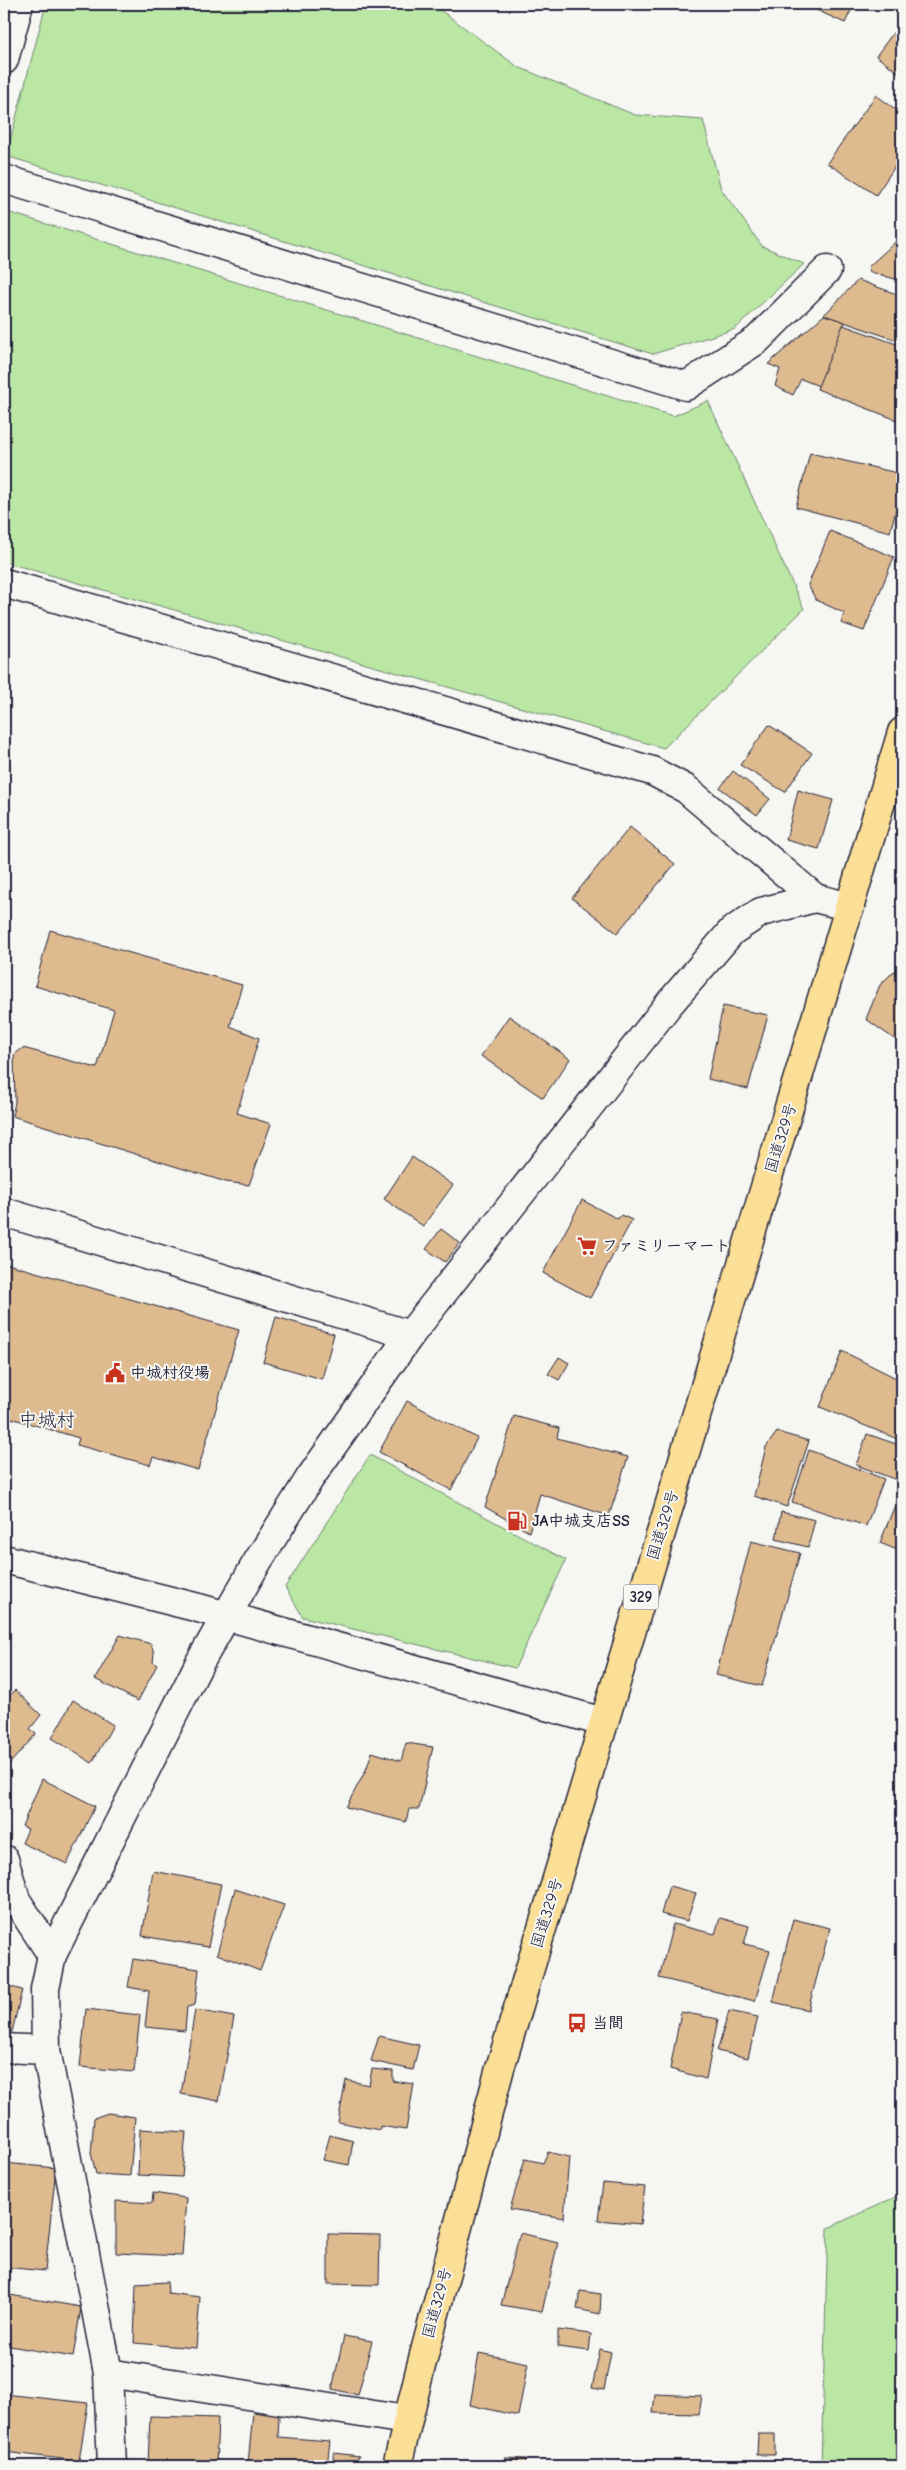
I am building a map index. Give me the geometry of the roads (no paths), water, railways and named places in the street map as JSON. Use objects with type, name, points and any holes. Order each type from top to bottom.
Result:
[{"type":"highway","name":"国道329号","points":[[397,2466],[406,2420],[500,2068],[902,732]]},
{"type":"street","points":[[4,60],[19,4]]},
{"type":"street","points":[[4,179],[686,386],[757,340],[827,270]]},
{"type":"street","points":[[4,583],[652,771],[686,789],[815,898],[850,907]]},
{"type":"street","points":[[112,2466],[108,2373],[46,2050],[45,1989],[52,1955],[200,1662],[256,1564],[310,1478],[410,1335],[669,1004],[732,931],[761,912],[815,898]]},
{"type":"street","points":[[4,1212],[410,1335]]},
{"type":"street","points":[[4,1559],[196,1607],[603,1722]]},
{"type":"street","points":[[4,1859],[16,1900],[52,1955]]},
{"type":"street","points":[[4,2048],[46,2050]]},
{"type":"street","points":[[108,2373],[406,2420]]},
{"type":"place","name":"ファミリーマート","points":[[587,1246]]},
{"type":"place","name":"中城村役場","points":[[115,1373]]},
{"type":"place","name":"JA中城支店SS","points":[[517,1521]]},
{"type":"place","name":"当間","points":[[577,2023]]},
{"type":"district","name":"中城村","points":[[47,1420]]}]
